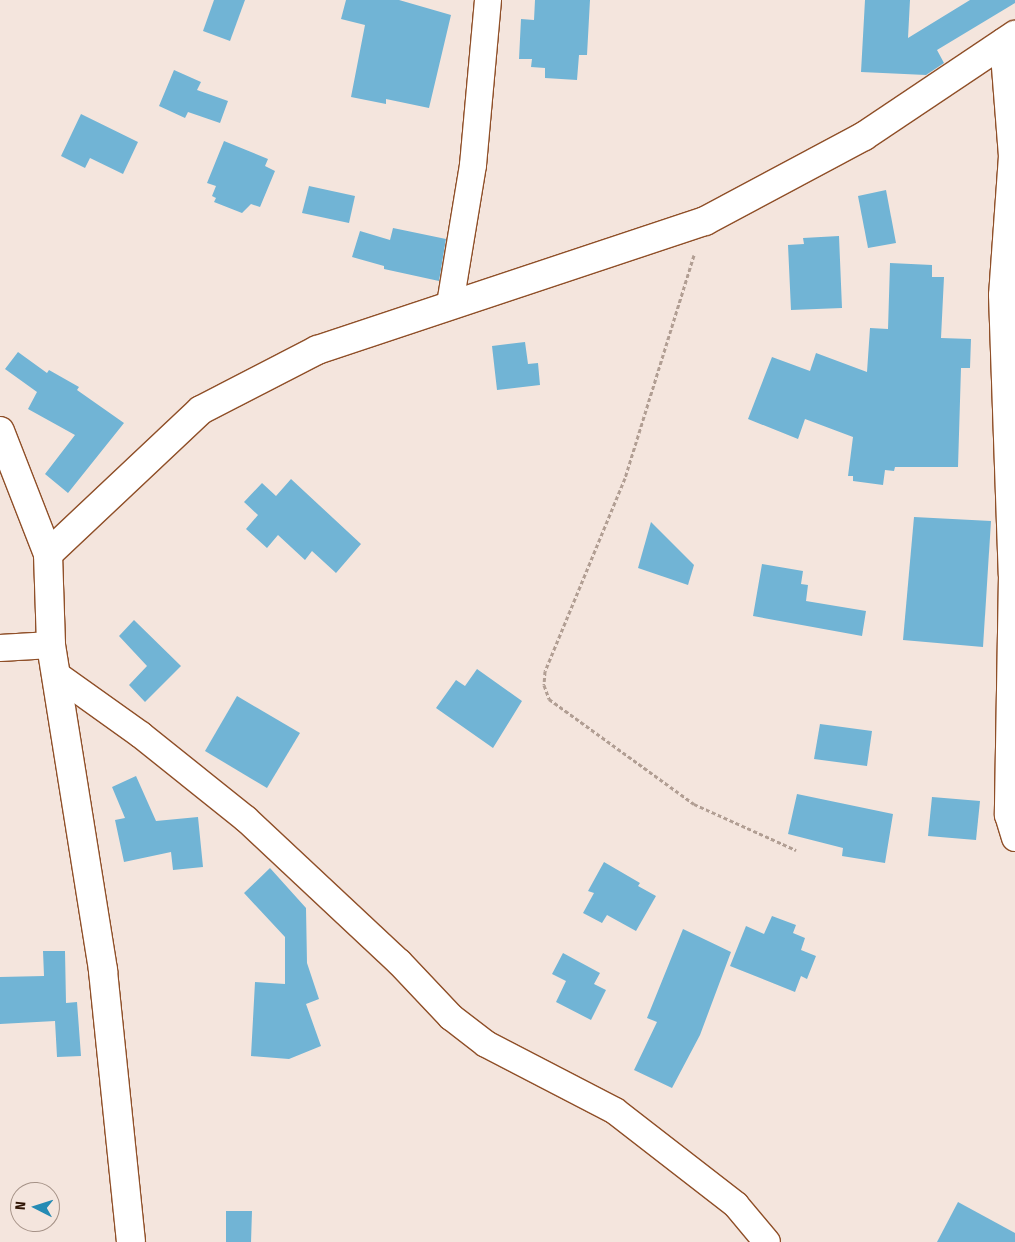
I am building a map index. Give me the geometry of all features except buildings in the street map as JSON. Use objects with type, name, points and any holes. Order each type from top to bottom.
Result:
[{"type":"street","points":[[450,304],[473,165],[488,0]]},
{"type":"street","points":[[48,554],[201,410],[317,350],[450,304],[705,221],[864,136],[1009,39]]},
{"type":"street","points":[[1009,39],[1012,156],[1002,294],[1009,331],[1012,575],[1008,815],[1015,838]]},
{"type":"street","points":[[0,431],[48,554],[51,645],[103,970],[131,1242]]},
{"type":"street","points":[[0,648],[51,645]]},
{"type":"street","points":[[57,675],[141,734],[246,819],[458,1022],[486,1044],[614,1111],[736,1205],[767,1242]]},
{"type":"path","points":[[705,221],[625,478],[545,671],[544,685],[549,699],[694,804],[796,850]]}]
